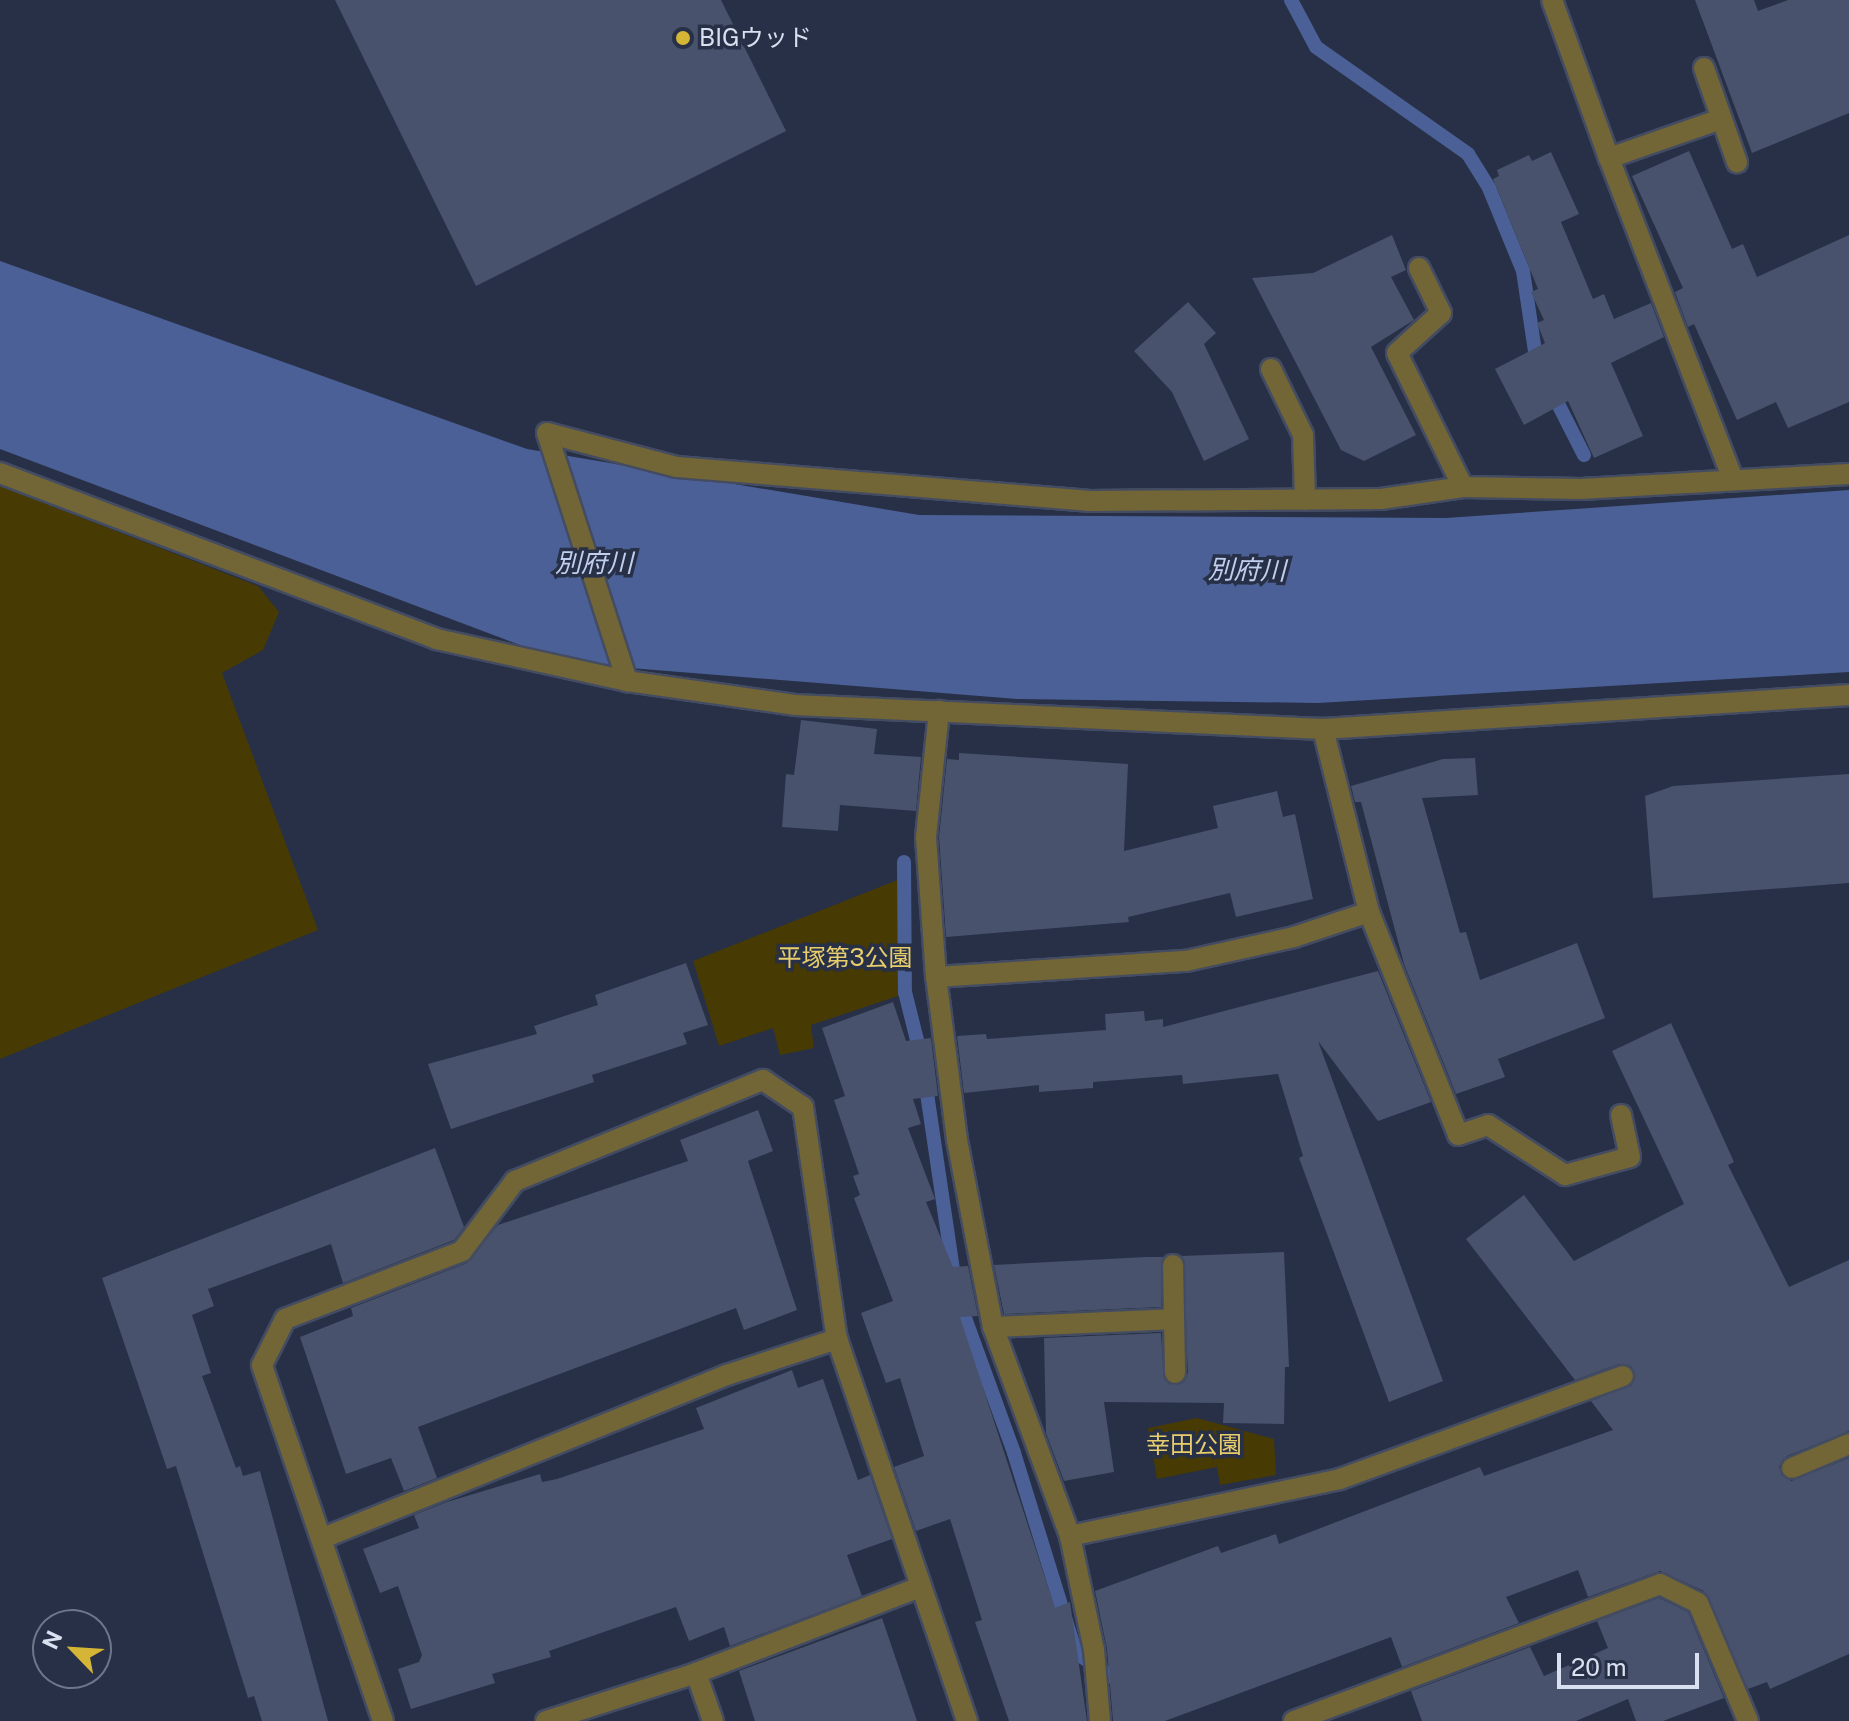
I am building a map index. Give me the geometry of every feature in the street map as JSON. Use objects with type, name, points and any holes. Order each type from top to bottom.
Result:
[{"type":"street","points":[[1552,0],[1609,158],[1733,480]]},
{"type":"street","points":[[1704,68],[1737,162]]},
{"type":"street","points":[[1609,158],[1721,119]]},
{"type":"street","points":[[1419,268],[1441,313],[1397,353],[1463,487]]},
{"type":"street","points":[[1271,369],[1303,435],[1305,500]]},
{"type":"street","points":[[627,681],[547,433],[677,467],[1088,501],[1381,499],[1463,487],[1581,489],[1849,474]]},
{"type":"street","points":[[0,473],[436,639],[627,681],[795,705],[1323,729],[1849,695]]},
{"type":"street","points":[[939,711],[926,837],[936,977],[957,1140],[993,1327],[1070,1536],[1094,1650],[1100,1721]]},
{"type":"street","points":[[1323,729],[1369,912],[1458,1135],[1488,1125],[1565,1175],[1630,1157],[1621,1115]]},
{"type":"street","points":[[936,977],[1186,961],[1294,937],[1369,912]]},
{"type":"street","points":[[383,1721],[262,1365],[285,1319],[462,1251],[515,1181],[763,1080],[803,1107],[837,1339],[918,1588],[967,1721]]},
{"type":"street","points":[[1173,1265],[1175,1373]]},
{"type":"street","points":[[993,1327],[1173,1319]]},
{"type":"street","points":[[323,1538],[727,1375],[837,1339]]},
{"type":"street","points":[[1070,1536],[1340,1479],[1623,1376]]},
{"type":"street","points":[[1792,1468],[1849,1444]]},
{"type":"street","points":[[1294,1721],[1660,1584],[1698,1603],[1748,1721]]},
{"type":"street","points":[[546,1721],[696,1673],[918,1588]]},
{"type":"street","points":[[696,1673],[713,1721]]},
{"type":"green space","points":[[0,486],[258,586],[279,612],[263,650],[222,673],[318,930],[0,1059]]},
{"type":"green space","name":"平塚第3公園","points":[[900,879],[901,995],[811,1025],[814,1048],[780,1055],[773,1028],[719,1046],[693,961]]},
{"type":"green space","name":"幸田公園","points":[[1197,1418],[1274,1439],[1276,1475],[1220,1485],[1217,1467],[1157,1479],[1148,1428]]},
{"type":"water","name":"別府川","points":[[0,261],[527,449],[919,515],[1446,518],[1849,490],[1849,672],[1318,703],[1017,699],[568,663],[0,449]]},
{"type":"building","points":[[335,0],[721,0],[786,131],[476,286]]},
{"type":"building","points":[[1695,0],[1754,0],[1758,11],[1788,0],[1849,0],[1849,113],[1752,153]]},
{"type":"building","points":[[1689,151],[1732,249],[1743,244],[1757,277],[1849,235],[1849,402],[1788,428],[1776,402],[1737,420],[1694,324],[1688,327],[1675,292],[1683,288],[1632,176]]},
{"type":"building","points":[[1551,152],[1579,214],[1561,222],[1593,299],[1604,294],[1614,319],[1651,303],[1664,337],[1611,363],[1643,436],[1594,458],[1568,401],[1524,425],[1495,369],[1545,343],[1537,323],[1544,320],[1531,292],[1538,289],[1493,179],[1499,176],[1497,170],[1529,155],[1532,161]]},
{"type":"building","points":[[1392,235],[1406,270],[1391,277],[1414,320],[1371,347],[1416,435],[1364,461],[1341,450],[1252,278],[1313,273]]},
{"type":"building","points":[[1188,302],[1216,333],[1204,344],[1249,439],[1204,461],[1172,392],[1134,351]]},
{"type":"building","points":[[801,720],[877,729],[874,754],[921,757],[916,811],[840,805],[838,831],[782,827],[786,774],[794,775]]},
{"type":"building","points":[[959,753],[1128,764],[1124,851],[1218,828],[1213,806],[1277,791],[1283,817],[1295,814],[1313,899],[1236,917],[1230,893],[1128,917],[1129,922],[946,937],[939,837],[947,759],[959,760]]},
{"type":"building","points":[[1475,758],[1478,795],[1422,798],[1460,933],[1466,932],[1480,980],[1577,943],[1605,1018],[1498,1059],[1505,1077],[1456,1094],[1404,964],[1361,802],[1355,802],[1351,786],[1443,759]]},
{"type":"building","points":[[1849,774],[1849,883],[1653,898],[1645,796],[1673,786]]},
{"type":"building","points":[[686,963],[708,1025],[683,1033],[687,1044],[592,1075],[594,1082],[451,1129],[428,1064],[537,1034],[534,1026],[598,1005],[595,995]]},
{"type":"building","points":[[1378,971],[1431,1102],[1378,1121],[1318,1041],[1443,1381],[1389,1402],[1299,1158],[1303,1156],[1278,1074],[1183,1084],[1182,1075],[1093,1082],[1093,1088],[1039,1092],[1039,1085],[964,1093],[957,1036],[986,1034],[987,1039],[1106,1030],[1105,1014],[1144,1011],[1145,1021],[1163,1019],[1163,1027]]},
{"type":"building","points":[[893,1002],[906,1041],[931,1038],[938,1096],[913,1099],[921,1124],[908,1128],[935,1199],[926,1202],[953,1267],[968,1266],[978,1316],[960,1317],[1055,1608],[1070,1602],[1087,1721],[1009,1721],[975,1622],[982,1620],[950,1519],[916,1531],[894,1467],[924,1456],[900,1378],[886,1383],[861,1313],[893,1301],[854,1198],[860,1195],[853,1176],[859,1174],[834,1100],[845,1096],[822,1028]]},
{"type":"building","points":[[1671,1023],[1734,1162],[1728,1165],[1789,1287],[1849,1260],[1849,1431],[1787,1456],[1779,1467],[1791,1481],[1849,1458],[1849,1654],[1770,1689],[1767,1682],[1748,1689],[1704,1591],[1660,1571],[1588,1597],[1578,1570],[1506,1597],[1519,1623],[1402,1667],[1391,1637],[1165,1721],[1113,1721],[1107,1649],[1095,1591],[1218,1546],[1221,1553],[1276,1534],[1279,1544],[1480,1467],[1484,1476],[1613,1430],[1591,1401],[1632,1385],[1632,1367],[1619,1364],[1575,1380],[1466,1239],[1524,1195],[1574,1261],[1684,1204],[1612,1051]]},
{"type":"building","points":[[758,1110],[773,1151],[748,1161],[797,1310],[744,1330],[736,1308],[418,1427],[437,1478],[404,1491],[391,1458],[346,1474],[300,1337],[353,1316],[351,1308],[467,1263],[498,1225],[688,1161],[680,1140]]},
{"type":"building","points":[[435,1148],[464,1227],[454,1240],[343,1283],[331,1244],[208,1289],[214,1306],[192,1315],[211,1373],[202,1376],[236,1468],[240,1466],[243,1476],[260,1471],[328,1721],[262,1721],[254,1696],[248,1698],[176,1466],[167,1469],[102,1278]]},
{"type":"building","points":[[1284,1252],[1289,1367],[1285,1367],[1284,1424],[1223,1423],[1224,1403],[1104,1402],[1114,1472],[1064,1481],[1046,1433],[1044,1338],[1161,1333],[1164,1379],[1181,1384],[1188,1373],[1182,1256]]},
{"type":"building","points":[[1163,1257],[1161,1307],[1004,1314],[994,1265]]},
{"type":"building","points":[[792,1370],[798,1388],[823,1379],[858,1480],[870,1475],[892,1539],[847,1555],[862,1596],[730,1646],[724,1627],[689,1641],[676,1607],[549,1651],[551,1657],[492,1674],[495,1683],[411,1709],[398,1669],[419,1662],[422,1655],[398,1586],[380,1593],[363,1549],[419,1528],[414,1515],[447,1502],[540,1474],[542,1482],[557,1479],[704,1429],[696,1408]]},
{"type":"building","points":[[1659,1598],[1688,1612],[1724,1698],[1663,1721],[1636,1721],[1628,1699],[1576,1721],[1422,1721],[1411,1691],[1530,1647],[1544,1676],[1608,1648],[1597,1621]]},
{"type":"building","points":[[882,1618],[917,1721],[755,1721],[739,1671]]},
{"type":"waterway","points":[[1291,0],[1316,47],[1468,154],[1489,188],[1523,271],[1537,365]]},
{"type":"waterway","points":[[1551,390],[1584,455]]},
{"type":"waterway","points":[[904,862],[905,992],[921,1056]]},
{"type":"waterway","points":[[925,1080],[957,1296],[1014,1453],[1076,1653],[1117,1680],[1123,1721]]},
{"type":"place","name":"BIGウッド","points":[[683,38]]}]
